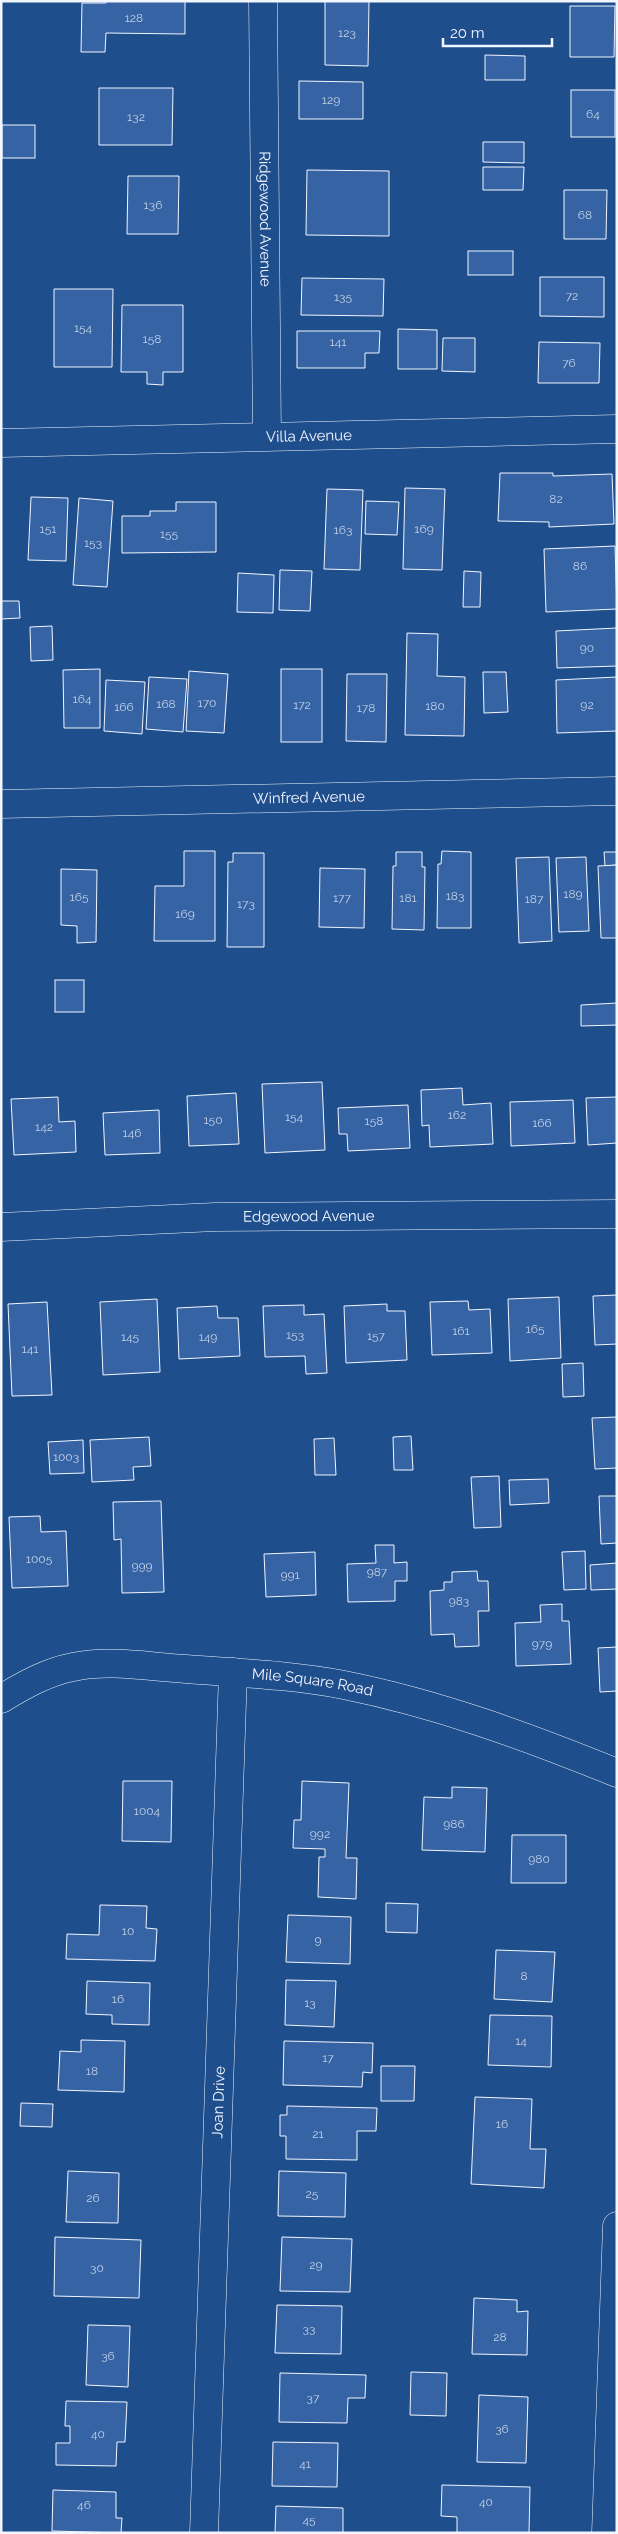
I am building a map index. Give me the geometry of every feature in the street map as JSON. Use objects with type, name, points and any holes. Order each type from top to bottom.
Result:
[{"type":"street","name":"Ridgewood Avenue","points":[[263,1],[268,436]]},
{"type":"street","name":"Villa Avenue","points":[[1,443],[617,429]]},
{"type":"street","name":"Winfred Avenue","points":[[1,804],[617,791]]},
{"type":"street","name":"Edgewood Avenue","points":[[1,1227],[215,1217],[617,1214]]},
{"type":"street","name":"Mile Square Road","points":[[1,1699],[55,1671],[87,1665],[233,1672],[334,1684],[413,1701],[493,1725],[617,1773]]},
{"type":"street","name":"Joan Drive","points":[[204,2533],[233,1672]]},
{"type":"street","points":[[606,2533],[617,2226]]},
{"type":"building","points":[[106,1],[185,1],[185,34],[106,33],[105,52],[81,52],[82,3],[106,3]]},
{"type":"building","points":[[325,1],[369,1],[368,66],[325,65]]},
{"type":"building","points":[[570,6],[615,6],[614,57],[570,57]]},
{"type":"building","points":[[485,55],[525,56],[525,80],[485,80]]},
{"type":"building","points":[[299,81],[363,82],[363,119],[299,119]]},
{"type":"building","points":[[99,88],[173,88],[172,145],[99,145]]},
{"type":"building","points":[[571,90],[615,90],[615,137],[571,137]]},
{"type":"building","points":[[2,125],[35,125],[35,158],[2,158]]},
{"type":"building","points":[[483,142],[524,142],[524,163],[483,162]]},
{"type":"building","points":[[483,167],[524,167],[523,190],[483,190]]},
{"type":"building","points":[[307,170],[389,171],[389,236],[306,235]]},
{"type":"building","points":[[128,176],[179,176],[178,234],[127,234]]},
{"type":"building","points":[[564,190],[607,190],[606,239],[564,239]]},
{"type":"building","points":[[468,251],[513,251],[513,275],[468,275]]},
{"type":"building","points":[[540,277],[604,277],[604,317],[540,316]]},
{"type":"building","points":[[302,278],[384,279],[383,316],[301,315]]},
{"type":"building","points":[[54,289],[113,289],[112,367],[54,367]]},
{"type":"building","points":[[122,305],[183,305],[183,372],[163,372],[163,385],[147,384],[147,372],[121,372]]},
{"type":"building","points":[[398,329],[437,330],[437,369],[398,369]]},
{"type":"building","points":[[297,331],[380,331],[379,353],[365,353],[365,368],[297,368]]},
{"type":"building","points":[[443,338],[475,338],[475,372],[442,371]]},
{"type":"building","points":[[539,342],[600,343],[599,383],[538,383]]},
{"type":"building","points":[[500,473],[553,473],[553,476],[612,474],[614,524],[549,527],[549,522],[498,521]]},
{"type":"building","points":[[405,488],[445,489],[442,570],[403,569]]},
{"type":"building","points":[[327,489],[363,490],[360,570],[324,569]]},
{"type":"building","points":[[31,497],[68,498],[66,561],[28,560]]},
{"type":"building","points":[[79,498],[113,501],[107,587],[73,585]]},
{"type":"building","points":[[366,501],[399,502],[397,535],[365,534]]},
{"type":"building","points":[[176,502],[216,502],[216,552],[122,553],[122,516],[150,516],[150,511],[176,511]]},
{"type":"building","points":[[615,546],[617,609],[546,612],[544,549]]},
{"type":"building","points":[[280,570],[312,571],[310,611],[279,610]]},
{"type":"building","points":[[464,571],[481,572],[480,607],[463,607]]},
{"type":"building","points":[[238,573],[274,575],[273,613],[237,612]]},
{"type":"building","points":[[1,601],[19,601],[20,618],[1,619]]},
{"type":"building","points":[[52,626],[53,660],[31,661],[30,627]]},
{"type":"building","points":[[617,628],[617,666],[557,668],[556,631]]},
{"type":"building","points":[[407,633],[438,634],[437,676],[465,677],[464,736],[405,735]]},
{"type":"building","points":[[100,669],[100,728],[64,728],[63,670]]},
{"type":"building","points":[[281,669],[322,669],[322,742],[281,742]]},
{"type":"building","points":[[189,671],[228,674],[224,733],[186,731]]},
{"type":"building","points":[[483,672],[506,672],[508,712],[484,713]]},
{"type":"building","points":[[347,674],[387,674],[386,742],[346,741]]},
{"type":"building","points":[[149,677],[187,679],[183,732],[146,729]]},
{"type":"building","points":[[617,677],[617,731],[557,733],[556,680]]},
{"type":"building","points":[[106,680],[145,682],[142,734],[104,731]]},
{"type":"building","points":[[184,851],[215,851],[215,941],[154,941],[155,886],[184,886]]},
{"type":"building","points":[[442,851],[471,852],[471,928],[437,928],[438,864],[441,864]]},
{"type":"building","points":[[396,852],[422,852],[422,867],[425,867],[424,930],[392,929],[393,866],[396,866]]},
{"type":"building","points":[[604,852],[617,852],[617,865],[605,866]]},
{"type":"building","points":[[233,853],[264,853],[264,947],[227,947],[228,862],[233,862]]},
{"type":"building","points":[[549,857],[552,941],[519,943],[516,858]]},
{"type":"building","points":[[586,857],[589,931],[559,932],[556,858]]},
{"type":"building","points":[[617,865],[617,938],[601,938],[598,866]]},
{"type":"building","points":[[320,868],[365,869],[364,928],[319,927]]},
{"type":"building","points":[[61,869],[97,870],[96,942],[77,943],[77,926],[61,925]]},
{"type":"building","points":[[55,980],[84,980],[84,1012],[55,1012]]},
{"type":"building","points":[[617,1003],[617,1025],[581,1026],[581,1005]]},
{"type":"building","points":[[322,1082],[325,1150],[265,1153],[262,1084]]},
{"type":"building","points":[[462,1088],[463,1105],[491,1103],[493,1144],[430,1147],[429,1125],[422,1126],[421,1090]]},
{"type":"building","points":[[236,1093],[239,1144],[189,1146],[187,1096]]},
{"type":"building","points":[[58,1097],[59,1122],[75,1121],[76,1152],[14,1155],[11,1099]]},
{"type":"building","points":[[617,1097],[617,1143],[588,1145],[586,1098]]},
{"type":"building","points":[[573,1100],[575,1143],[511,1146],[510,1102]]},
{"type":"building","points":[[408,1105],[410,1148],[348,1151],[347,1134],[339,1134],[338,1108]]},
{"type":"building","points":[[159,1110],[160,1153],[105,1155],[103,1113]]},
{"type":"building","points":[[617,1295],[617,1344],[595,1345],[593,1296]]},
{"type":"building","points":[[559,1297],[561,1358],[510,1361],[508,1299]]},
{"type":"building","points":[[157,1299],[160,1372],[103,1375],[100,1302]]},
{"type":"building","points":[[468,1301],[469,1310],[490,1309],[492,1353],[432,1355],[430,1302]]},
{"type":"building","points":[[47,1302],[52,1395],[12,1396],[8,1304]]},
{"type":"building","points":[[387,1304],[387,1311],[405,1311],[407,1360],[346,1363],[344,1306]]},
{"type":"building","points":[[304,1305],[304,1315],[324,1314],[327,1373],[306,1374],[305,1356],[265,1357],[263,1306]]},
{"type":"building","points":[[217,1306],[218,1318],[238,1318],[240,1356],[179,1359],[177,1308]]},
{"type":"building","points":[[583,1363],[584,1396],[563,1397],[562,1364]]},
{"type":"building","points":[[617,1417],[617,1468],[595,1469],[592,1418]]},
{"type":"building","points":[[411,1436],[413,1470],[394,1470],[393,1437]]},
{"type":"building","points":[[149,1437],[151,1466],[133,1467],[134,1480],[92,1482],[90,1440]]},
{"type":"building","points":[[334,1438],[336,1475],[315,1475],[314,1439]]},
{"type":"building","points":[[83,1440],[84,1473],[50,1474],[48,1442]]},
{"type":"building","points":[[499,1476],[501,1527],[474,1528],[471,1477]]},
{"type":"building","points":[[548,1479],[549,1503],[510,1505],[509,1480]]},
{"type":"building","points":[[599,1496],[617,1496],[617,1543],[601,1544]]},
{"type":"building","points":[[161,1501],[164,1592],[122,1593],[121,1539],[114,1540],[113,1502]]},
{"type":"building","points":[[40,1516],[41,1532],[66,1531],[68,1586],[12,1588],[9,1517]]},
{"type":"building","points":[[375,1545],[394,1545],[394,1563],[407,1562],[407,1581],[395,1581],[395,1601],[348,1602],[347,1564],[376,1563]]},
{"type":"building","points":[[585,1551],[586,1589],[564,1590],[562,1552]]},
{"type":"building","points":[[315,1552],[316,1595],[266,1597],[264,1554]]},
{"type":"building","points":[[617,1563],[617,1589],[591,1590],[590,1565]]},
{"type":"building","points":[[477,1571],[478,1581],[488,1581],[489,1611],[478,1611],[479,1646],[455,1647],[454,1634],[431,1635],[430,1591],[444,1590],[444,1582],[452,1582],[452,1572]]},
{"type":"building","points":[[562,1604],[562,1621],[569,1621],[571,1664],[516,1666],[515,1623],[541,1622],[540,1605]]},
{"type":"building","points":[[617,1647],[617,1691],[600,1692],[598,1648]]},
{"type":"building","points":[[123,1781],[172,1781],[171,1842],[122,1841]]},
{"type":"building","points":[[302,1781],[349,1783],[346,1858],[357,1858],[356,1899],[318,1897],[319,1857],[325,1857],[325,1849],[293,1848],[294,1820],[301,1820]]},
{"type":"building","points":[[452,1787],[487,1788],[485,1852],[422,1850],[424,1797],[452,1798]]},
{"type":"building","points":[[512,1835],[566,1835],[566,1883],[511,1883]]},
{"type":"building","points":[[386,1903],[418,1904],[417,1933],[386,1932]]},
{"type":"building","points":[[100,1905],[147,1906],[146,1928],[157,1929],[155,1961],[66,1959],[67,1934],[99,1935]]},
{"type":"building","points":[[288,1915],[351,1917],[350,1964],[286,1962]]},
{"type":"building","points":[[496,1950],[555,1952],[552,2002],[494,1999]]},
{"type":"building","points":[[286,1980],[336,1981],[334,2027],[285,2025]]},
{"type":"building","points":[[87,1981],[150,1983],[149,2025],[112,2024],[112,2015],[86,2014]]},
{"type":"building","points":[[490,2015],[552,2016],[551,2067],[488,2065]]},
{"type":"building","points":[[81,2040],[125,2041],[124,2092],[58,2090],[60,2051],[81,2052]]},
{"type":"building","points":[[284,2041],[373,2043],[372,2073],[363,2072],[362,2087],[283,2085]]},
{"type":"building","points":[[381,2066],[415,2066],[414,2101],[381,2101]]},
{"type":"building","points":[[475,2097],[532,2099],[530,2149],[546,2149],[544,2188],[471,2184]]},
{"type":"building","points":[[21,2103],[53,2104],[52,2127],[20,2126]]},
{"type":"building","points":[[287,2106],[377,2108],[376,2131],[357,2131],[357,2160],[286,2159],[286,2136],[280,2136],[280,2115],[287,2115]]},
{"type":"building","points":[[68,2171],[119,2173],[118,2223],[66,2222]]},
{"type":"building","points":[[279,2171],[346,2173],[345,2217],[278,2216]]},
{"type":"building","points":[[55,2237],[141,2240],[139,2298],[54,2296]]},
{"type":"building","points":[[282,2237],[352,2239],[350,2292],[280,2291]]},
{"type":"building","points":[[474,2298],[517,2300],[517,2312],[528,2311],[527,2355],[472,2354]]},
{"type":"building","points":[[277,2305],[342,2306],[341,2354],[275,2353]]},
{"type":"building","points":[[88,2325],[130,2326],[128,2387],[86,2385]]},
{"type":"building","points":[[411,2372],[447,2373],[446,2416],[410,2415]]},
{"type":"building","points":[[280,2373],[366,2375],[365,2398],[348,2398],[347,2423],[279,2422]]},
{"type":"building","points":[[479,2395],[528,2397],[526,2463],[477,2462]]},
{"type":"building","points":[[66,2401],[127,2402],[125,2442],[117,2442],[116,2466],[56,2465],[56,2443],[70,2443],[70,2426],[65,2426]]},
{"type":"building","points":[[273,2442],[338,2443],[337,2487],[272,2486]]},
{"type":"building","points":[[442,2485],[530,2487],[529,2533],[457,2533],[457,2517],[441,2516]]},
{"type":"building","points":[[53,2490],[116,2492],[116,2518],[122,2518],[121,2533],[52,2531]]},
{"type":"building","points":[[276,2506],[343,2508],[343,2533],[275,2533]]}]
